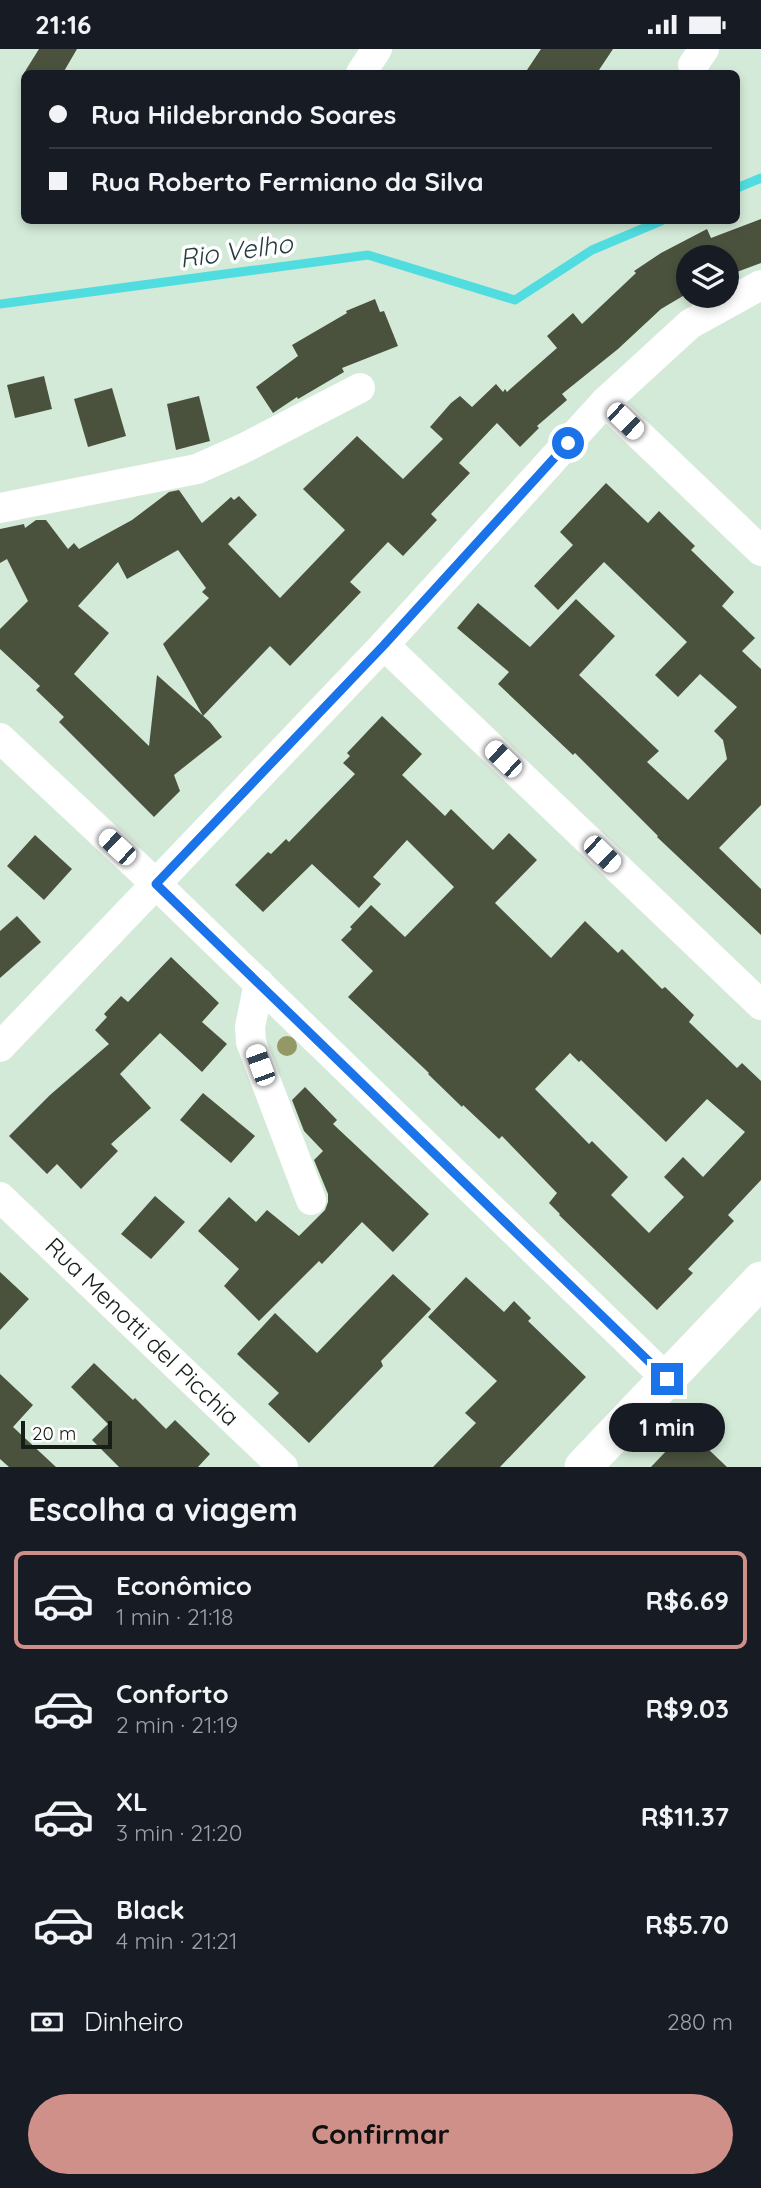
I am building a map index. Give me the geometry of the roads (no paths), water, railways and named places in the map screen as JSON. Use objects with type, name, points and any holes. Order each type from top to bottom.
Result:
[{"type":"street","points":[[363,70],[377,49]]},
{"type":"street","points":[[0,1048],[384,645],[605,402],[690,324],[761,285]]},
{"type":"street","points":[[0,508],[198,469],[360,388]]},
{"type":"street","points":[[605,402],[761,551]]},
{"type":"street","points":[[384,645],[761,1005]]},
{"type":"street","points":[[0,738],[156,884],[667,1379]]},
{"type":"street","points":[[259,983],[250,1027],[251,1042],[311,1200]]},
{"type":"street","name":"Rua Menotti del Picchia","points":[[0,1197],[283,1467]]},
{"type":"street","points":[[583,1467],[761,1280]]},
{"type":"waterway","name":"Rio Velho","points":[[740,187],[761,178]]},
{"type":"waterway","name":"Rio Velho","points":[[0,304],[368,255],[515,300],[592,250],[654,224]]}]
